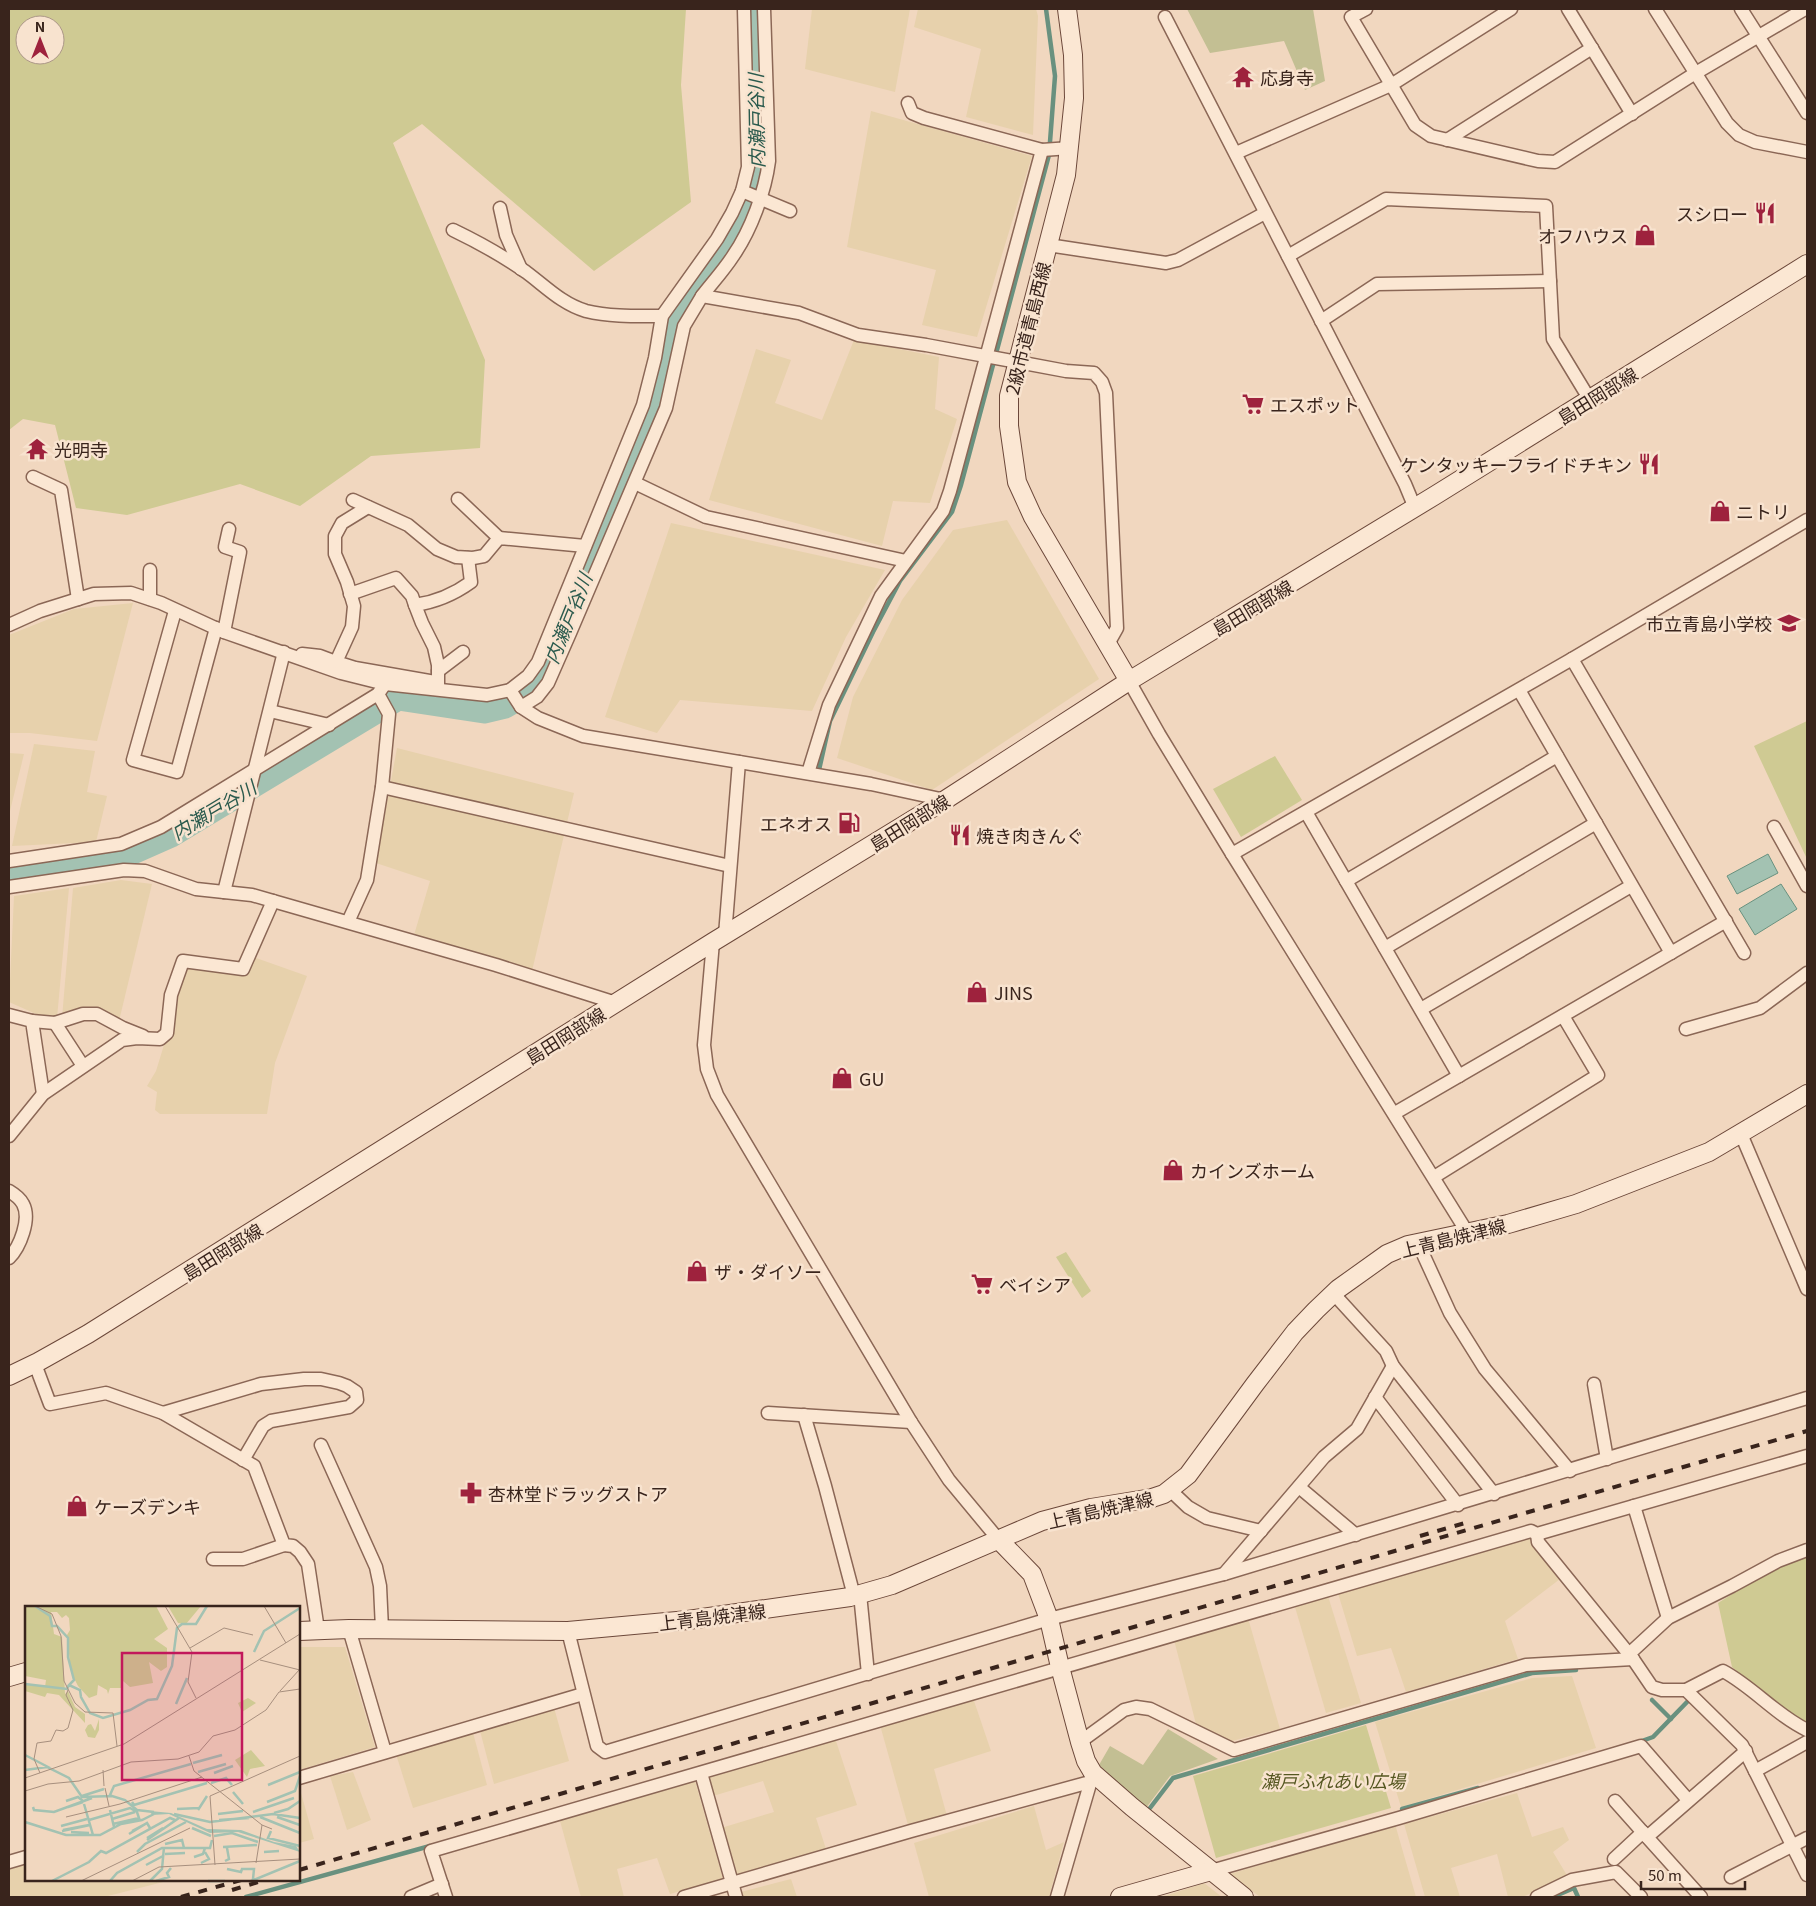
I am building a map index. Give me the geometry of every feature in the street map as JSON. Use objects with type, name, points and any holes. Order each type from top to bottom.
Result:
[{"type":"main road","name":"2級市道青島西線","points":[[1068,9],[1073,55],[1074,89],[1070,148],[1066,175],[1009,396],[1009,426],[1017,482],[1033,517],[1129,681]]},
{"type":"main road","name":"島田岡部線","points":[[9,1376],[88,1334],[719,938],[946,800],[1129,681],[1415,508],[1807,264]]},
{"type":"main road","name":"上青島焼津線","points":[[300,1630],[568,1631],[688,1620],[857,1595],[892,1585],[1042,1521],[1091,1508],[1152,1498],[1164,1494],[1188,1474],[1295,1332],[1333,1293],[1387,1254],[1418,1243],[1508,1224],[1576,1204],[1709,1152],[1807,1094]]},
{"type":"main road","points":[[998,1539],[1032,1574],[1049,1619],[1060,1667],[1091,1778],[1132,1807],[1244,1897]]},
{"type":"main road","points":[[9,1676],[25,1672]]},
{"type":"main road","points":[[1120,1897],[1212,1871]]},
{"type":"street","points":[[298,657],[302,654],[320,656],[355,668],[438,681],[488,695],[510,690],[528,676],[538,662],[643,405],[655,358],[662,318],[721,232],[742,191],[748,167],[744,9]]},
{"type":"street","points":[[521,707],[537,697],[548,683],[666,408],[684,326],[702,296],[734,255],[766,183],[769,161],[764,9]]},
{"type":"street","points":[[1366,9],[1351,17],[1415,125],[1430,136],[1538,161],[1555,162],[1694,74],[1804,9]]},
{"type":"street","points":[[1236,153],[1391,85],[1512,9]]},
{"type":"street","points":[[1568,9],[1632,114]]},
{"type":"street","points":[[1655,9],[1694,74],[1727,123],[1739,135],[1755,142],[1807,152]]},
{"type":"street","points":[[1741,9],[1807,113]]},
{"type":"street","points":[[1165,17],[1406,484],[1415,508]]},
{"type":"street","points":[[1447,140],[1592,48]]},
{"type":"street","points":[[908,103],[912,113],[924,118],[1042,150],[1070,148]]},
{"type":"street","points":[[808,773],[829,705],[882,596],[943,511],[1042,150]]},
{"type":"street","points":[[748,160],[769,161]]},
{"type":"street","points":[[742,191],[790,211]]},
{"type":"street","points":[[1288,256],[1386,199],[1546,206],[1553,339],[1590,400]]},
{"type":"street","points":[[500,208],[506,235],[521,269]]},
{"type":"street","points":[[1048,245],[1166,263],[1178,260],[1265,213]]},
{"type":"street","points":[[453,230],[481,244],[521,269],[565,302],[586,311],[621,316],[662,318],[684,326]]},
{"type":"street","points":[[721,232],[740,243]]},
{"type":"street","points":[[1322,321],[1377,284],[1550,281]]},
{"type":"street","points":[[702,296],[799,313],[858,335],[1066,371],[1094,374],[1102,382],[1106,393],[1117,628],[1108,644]]},
{"type":"street","points":[[33,477],[61,490],[78,599]]},
{"type":"street","points":[[635,483],[706,517],[906,561]]},
{"type":"street","points":[[458,499],[499,538],[585,546]]},
{"type":"street","points":[[353,500],[408,525],[437,549],[456,557],[484,556],[499,538]]},
{"type":"street","points":[[336,662],[352,627],[354,606],[335,554],[335,536],[342,523],[368,507]]},
{"type":"street","points":[[600,509],[620,518]]},
{"type":"street","points":[[1232,854],[1519,690],[1807,520]]},
{"type":"street","points":[[176,611],[133,760],[177,772],[220,630],[240,552],[225,547],[229,528]]},
{"type":"street","points":[[415,605],[432,602],[456,593],[471,582],[468,558]]},
{"type":"street","points":[[150,570],[150,599]]},
{"type":"street","points":[[350,594],[396,578],[412,596],[422,624],[434,648],[438,681]]},
{"type":"street","points":[[9,625],[40,611],[94,594],[131,593],[150,599],[220,630],[381,689]]},
{"type":"street","points":[[224,892],[284,652]]},
{"type":"street","points":[[9,862],[121,844],[161,827],[329,725],[381,689],[438,681],[462,652]]},
{"type":"street","points":[[1572,659],[1744,953]]},
{"type":"street","points":[[1129,681],[1232,854],[1395,1113],[1467,1232]]},
{"type":"street","points":[[348,922],[367,880],[382,787],[389,714],[381,689]]},
{"type":"street","points":[[510,690],[521,707],[538,718],[583,736],[871,784],[946,800]]},
{"type":"street","points":[[1519,690],[1671,953]]},
{"type":"street","points":[[270,711],[329,725]]},
{"type":"street","points":[[1346,881],[1557,756]]},
{"type":"street","points":[[739,762],[730,866],[704,1045],[707,1069],[717,1095],[910,1422],[949,1480],[998,1539]]},
{"type":"street","points":[[382,787],[730,866]]},
{"type":"street","points":[[1306,812],[1459,1076]]},
{"type":"street","points":[[1385,948],[1596,823]]},
{"type":"street","points":[[1774,827],[1807,886]]},
{"type":"street","points":[[9,887],[124,870],[145,870],[196,889],[252,895],[348,922],[496,965],[616,1003]]},
{"type":"street","points":[[1421,1010],[1631,886]]},
{"type":"street","points":[[9,1136],[44,1094],[122,1040],[136,1038],[160,1039],[167,1034],[171,995],[184,961],[243,969],[273,901]]},
{"type":"street","points":[[1395,1113],[1726,921]]},
{"type":"street","points":[[1686,1029],[1760,1008],[1807,973]]},
{"type":"street","points":[[9,1015],[32,1021],[55,1023],[83,1014],[97,1014],[123,1028],[152,1039]]},
{"type":"street","points":[[1434,1178],[1598,1075],[1563,1016]]},
{"type":"street","points":[[32,1021],[44,1094]]},
{"type":"street","points":[[55,1023],[83,1066]]},
{"type":"street","points":[[1741,1134],[1807,1289]]},
{"type":"street","points":[[9,1190],[18,1196],[24,1205],[26,1218],[23,1231],[13,1254],[9,1258]]},
{"type":"street","points":[[1418,1243],[1450,1313],[1485,1369],[1570,1471]]},
{"type":"street","points":[[1333,1293],[1386,1351],[1393,1366],[1494,1494]]},
{"type":"street","points":[[34,1364],[50,1404],[106,1392],[163,1414],[254,1466],[284,1545]]},
{"type":"street","points":[[1224,1574],[1324,1458],[1357,1429],[1393,1366]]},
{"type":"street","points":[[163,1414],[261,1384],[304,1379],[321,1379],[339,1383],[356,1392],[358,1400],[349,1408],[271,1421],[263,1426],[243,1460]]},
{"type":"street","points":[[1594,1384],[1607,1459]]},
{"type":"street","points":[[1375,1397],[1458,1504]]},
{"type":"street","points":[[568,1631],[597,1746],[605,1752],[1049,1619],[1224,1574],[1807,1398]]},
{"type":"street","points":[[768,1412],[910,1422]]},
{"type":"street","points":[[804,1415],[857,1595],[868,1674]]},
{"type":"street","points":[[321,1445],[376,1567],[380,1586],[382,1629]]},
{"type":"street","points":[[446,1897],[431,1851],[1521,1534],[1531,1532],[1537,1534],[1807,1456]]},
{"type":"street","points":[[1299,1487],[1356,1535]]},
{"type":"street","points":[[1170,1490],[1188,1507],[1206,1518],[1262,1530]]},
{"type":"street","points":[[1634,1506],[1668,1618]]},
{"type":"street","points":[[1537,1534],[1538,1542],[1631,1657],[1652,1687],[1662,1690],[1686,1690],[1722,1671],[1761,1698],[1784,1717],[1807,1730]]},
{"type":"street","points":[[212,1559],[243,1559],[284,1545],[293,1546],[300,1552],[308,1564],[318,1630]]},
{"type":"street","points":[[1080,1742],[1124,1710],[1136,1707],[1150,1709],[1234,1750],[1526,1665],[1631,1657],[1668,1618],[1732,1586],[1778,1560],[1807,1550]]},
{"type":"street","points":[[349,1629],[385,1752]]},
{"type":"street","points":[[1686,1690],[1746,1751],[1807,1875]]},
{"type":"street","points":[[300,1778],[583,1694]]},
{"type":"street","points":[[1755,1771],[1807,1742]]},
{"type":"street","points":[[1212,1871],[1390,1821],[1641,1746],[1688,1800]]},
{"type":"street","points":[[1614,1859],[1746,1751]]},
{"type":"street","points":[[701,1774],[736,1897]]},
{"type":"street","points":[[684,1897],[1091,1778]]},
{"type":"street","points":[[1058,1897],[1091,1778]]},
{"type":"street","points":[[1615,1801],[1701,1897]]},
{"type":"street","points":[[1731,1877],[1807,1838]]},
{"type":"street","points":[[9,1862],[25,1857]]},
{"type":"street","points":[[1537,1897],[1572,1880],[1616,1872],[1641,1897]]},
{"type":"street","points":[[411,1897],[442,1884]]},
{"type":"shaded area","points":[[812,9],[910,9],[895,92],[805,69]]},
{"type":"shaded area","points":[[918,9],[1036,9],[1038,16],[1033,135],[966,117],[981,49],[914,27]]},
{"type":"shaded area","points":[[1187,9],[1313,9],[1325,81],[1305,90],[1284,41],[1210,53]]},
{"type":"shaded area","points":[[871,111],[1032,156],[977,337],[922,325],[936,270],[847,247]]},
{"type":"shaded area","points":[[854,340],[939,357],[935,409],[957,419],[930,503],[893,501],[882,546],[709,500],[756,349],[791,360],[775,403],[822,420]]},
{"type":"shaded area","points":[[1007,520],[1099,679],[932,790],[837,758],[853,697],[902,600],[953,530]]},
{"type":"shaded area","points":[[671,523],[885,570],[846,637],[812,711],[680,700],[657,733],[605,717]]},
{"type":"shaded area","points":[[133,603],[97,741],[30,733],[9,733],[9,635],[74,609]]},
{"type":"shaded area","points":[[34,744],[95,751],[87,792],[107,796],[96,842],[12,846]]},
{"type":"shaded area","points":[[397,748],[574,793],[532,971],[414,935],[430,881],[376,863]]},
{"type":"shaded area","points":[[9,753],[24,754],[9,815]]},
{"type":"shaded area","points":[[1768,854],[1778,873],[1737,894],[1727,876]]},
{"type":"shaded area","points":[[121,880],[152,884],[119,1021],[62,1018],[73,888]]},
{"type":"shaded area","points":[[1781,884],[1797,909],[1755,935],[1739,909]]},
{"type":"shaded area","points":[[69,888],[57,1018],[36,1014],[9,1002],[14,896]]},
{"type":"shaded area","points":[[253,957],[307,976],[275,1063],[267,1114],[160,1114],[155,1110],[157,1092],[147,1086],[156,1071],[164,1045],[171,1036],[177,995],[186,966],[244,975]]},
{"type":"shaded area","points":[[1529,1537],[1560,1579],[1505,1621],[1518,1659],[1406,1692],[1391,1648],[1357,1656],[1337,1590]]},
{"type":"shaded area","points":[[1328,1596],[1361,1703],[1326,1713],[1295,1607]]},
{"type":"shaded area","points":[[1248,1618],[1280,1729],[1228,1742],[1196,1724],[1174,1640]]},
{"type":"shaded area","points":[[300,1647],[345,1647],[375,1747],[300,1770]]},
{"type":"shaded area","points":[[1572,1676],[1596,1748],[1401,1807],[1375,1722],[1532,1678]]},
{"type":"shaded area","points":[[973,1698],[991,1751],[934,1769],[947,1816],[908,1825],[880,1725]]},
{"type":"shaded area","points":[[553,1704],[569,1761],[494,1784],[479,1727]]},
{"type":"shaded area","points":[[472,1729],[487,1785],[413,1808],[395,1751]]},
{"type":"shaded area","points":[[1168,1729],[1218,1759],[1170,1776],[1146,1808],[1099,1765],[1110,1746],[1143,1765]]},
{"type":"shaded area","points":[[835,1738],[857,1805],[816,1818],[826,1849],[735,1875],[721,1828],[774,1812],[763,1781],[713,1796],[707,1776]]},
{"type":"shaded area","points":[[353,1772],[371,1820],[347,1830],[330,1776]]},
{"type":"shaded area","points":[[695,1781],[723,1879],[670,1894],[657,1858],[617,1869],[624,1897],[581,1897],[560,1821]]},
{"type":"shaded area","points":[[300,1790],[314,1839],[300,1843]]},
{"type":"shaded area","points":[[1517,1793],[1532,1837],[1563,1827],[1569,1840],[1553,1852],[1568,1877],[1522,1897],[1508,1897],[1497,1854],[1451,1868],[1460,1897],[1425,1897],[1404,1824]]},
{"type":"shaded area","points":[[1034,1806],[1046,1850],[1064,1842],[1049,1897],[929,1897],[914,1843]]},
{"type":"shaded area","points":[[1395,1824],[1416,1897],[1260,1897],[1230,1874]]},
{"type":"shaded area","points":[[25,1864],[25,1881],[167,1881],[104,1897],[9,1897],[9,1869]]},
{"type":"shaded area","points":[[791,1879],[797,1897],[743,1897],[741,1892]]},
{"type":"shaded area","points":[[1204,1883],[1222,1897],[1162,1897]]},
{"type":"green space","points":[[9,9],[686,9],[681,85],[691,202],[594,271],[422,124],[393,143],[485,360],[480,448],[371,456],[300,506],[240,484],[127,515],[76,508],[55,425],[23,419],[9,430]]},
{"type":"green space","points":[[1807,721],[1807,859],[1754,746]]},
{"type":"green space","points":[[1275,756],[1302,800],[1241,837],[1213,789]]},
{"type":"green space","points":[[1066,1252],[1091,1291],[1082,1298],[1056,1257]]},
{"type":"green space","points":[[1807,1554],[1807,1725],[1781,1708],[1732,1667],[1718,1603],[1779,1565]]},
{"type":"green space","name":"瀬戸ふれあい広場","points":[[1366,1725],[1391,1808],[1216,1858],[1193,1776]]},
{"type":"waterway","name":"内瀬戸谷川","points":[[9,872],[128,854],[171,835],[398,698],[484,711],[505,706],[529,692],[545,671],[654,404],[664,375],[673,327],[680,311],[725,250],[742,218],[755,184],[758,151],[752,9]]},
{"type":"waterway","points":[[819,770],[830,721],[873,632],[900,581],[952,512],[961,485],[1049,155],[1055,76],[1046,9]]},
{"type":"waterway","points":[[1150,1808],[1173,1778],[1532,1673],[1576,1670]]},
{"type":"waterway","points":[[1652,1700],[1671,1719]]},
{"type":"waterway","points":[[1639,1742],[1653,1737],[1688,1701]]},
{"type":"waterway","points":[[1402,1809],[1478,1788]]},
{"type":"waterway","points":[[246,1897],[430,1846]]},
{"type":"waterway","points":[[1553,1897],[1574,1888],[1578,1897]]},
{"type":"railway","points":[[300,1870],[1807,1431]]},
{"type":"railway","points":[[1420,1536],[1465,1523]]},
{"type":"railway","points":[[181,1897],[237,1881]]},
{"type":"railway","points":[[232,1890],[262,1881]]},
{"type":"place","name":"応身寺","points":[[1243,77]]},
{"type":"place","name":"スシロー","points":[[1765,213]]},
{"type":"place","name":"オフハウス","points":[[1645,235]]},
{"type":"place","name":"エスポット","points":[[1253,404]]},
{"type":"place","name":"光明寺","points":[[37,449]]},
{"type":"place","name":"ケンタッキーフライドチキン","points":[[1649,464]]},
{"type":"place","name":"ニトリ","points":[[1720,511]]},
{"type":"place","name":"市立青島小学校","points":[[1789,623]]},
{"type":"place","name":"エネオス","points":[[849,823]]},
{"type":"place","name":"焼き肉きんぐ","points":[[960,835]]},
{"type":"place","name":"JINS","points":[[977,992]]},
{"type":"place","name":"GU","points":[[842,1078]]},
{"type":"place","name":"カインズホーム","points":[[1173,1170]]},
{"type":"place","name":"ザ・ダイソー","points":[[697,1271]]},
{"type":"place","name":"ベイシア","points":[[982,1284]]},
{"type":"place","name":"杏林堂ドラッグストア","points":[[471,1493]]},
{"type":"place","name":"ケーズデンキ","points":[[77,1506]]}]
